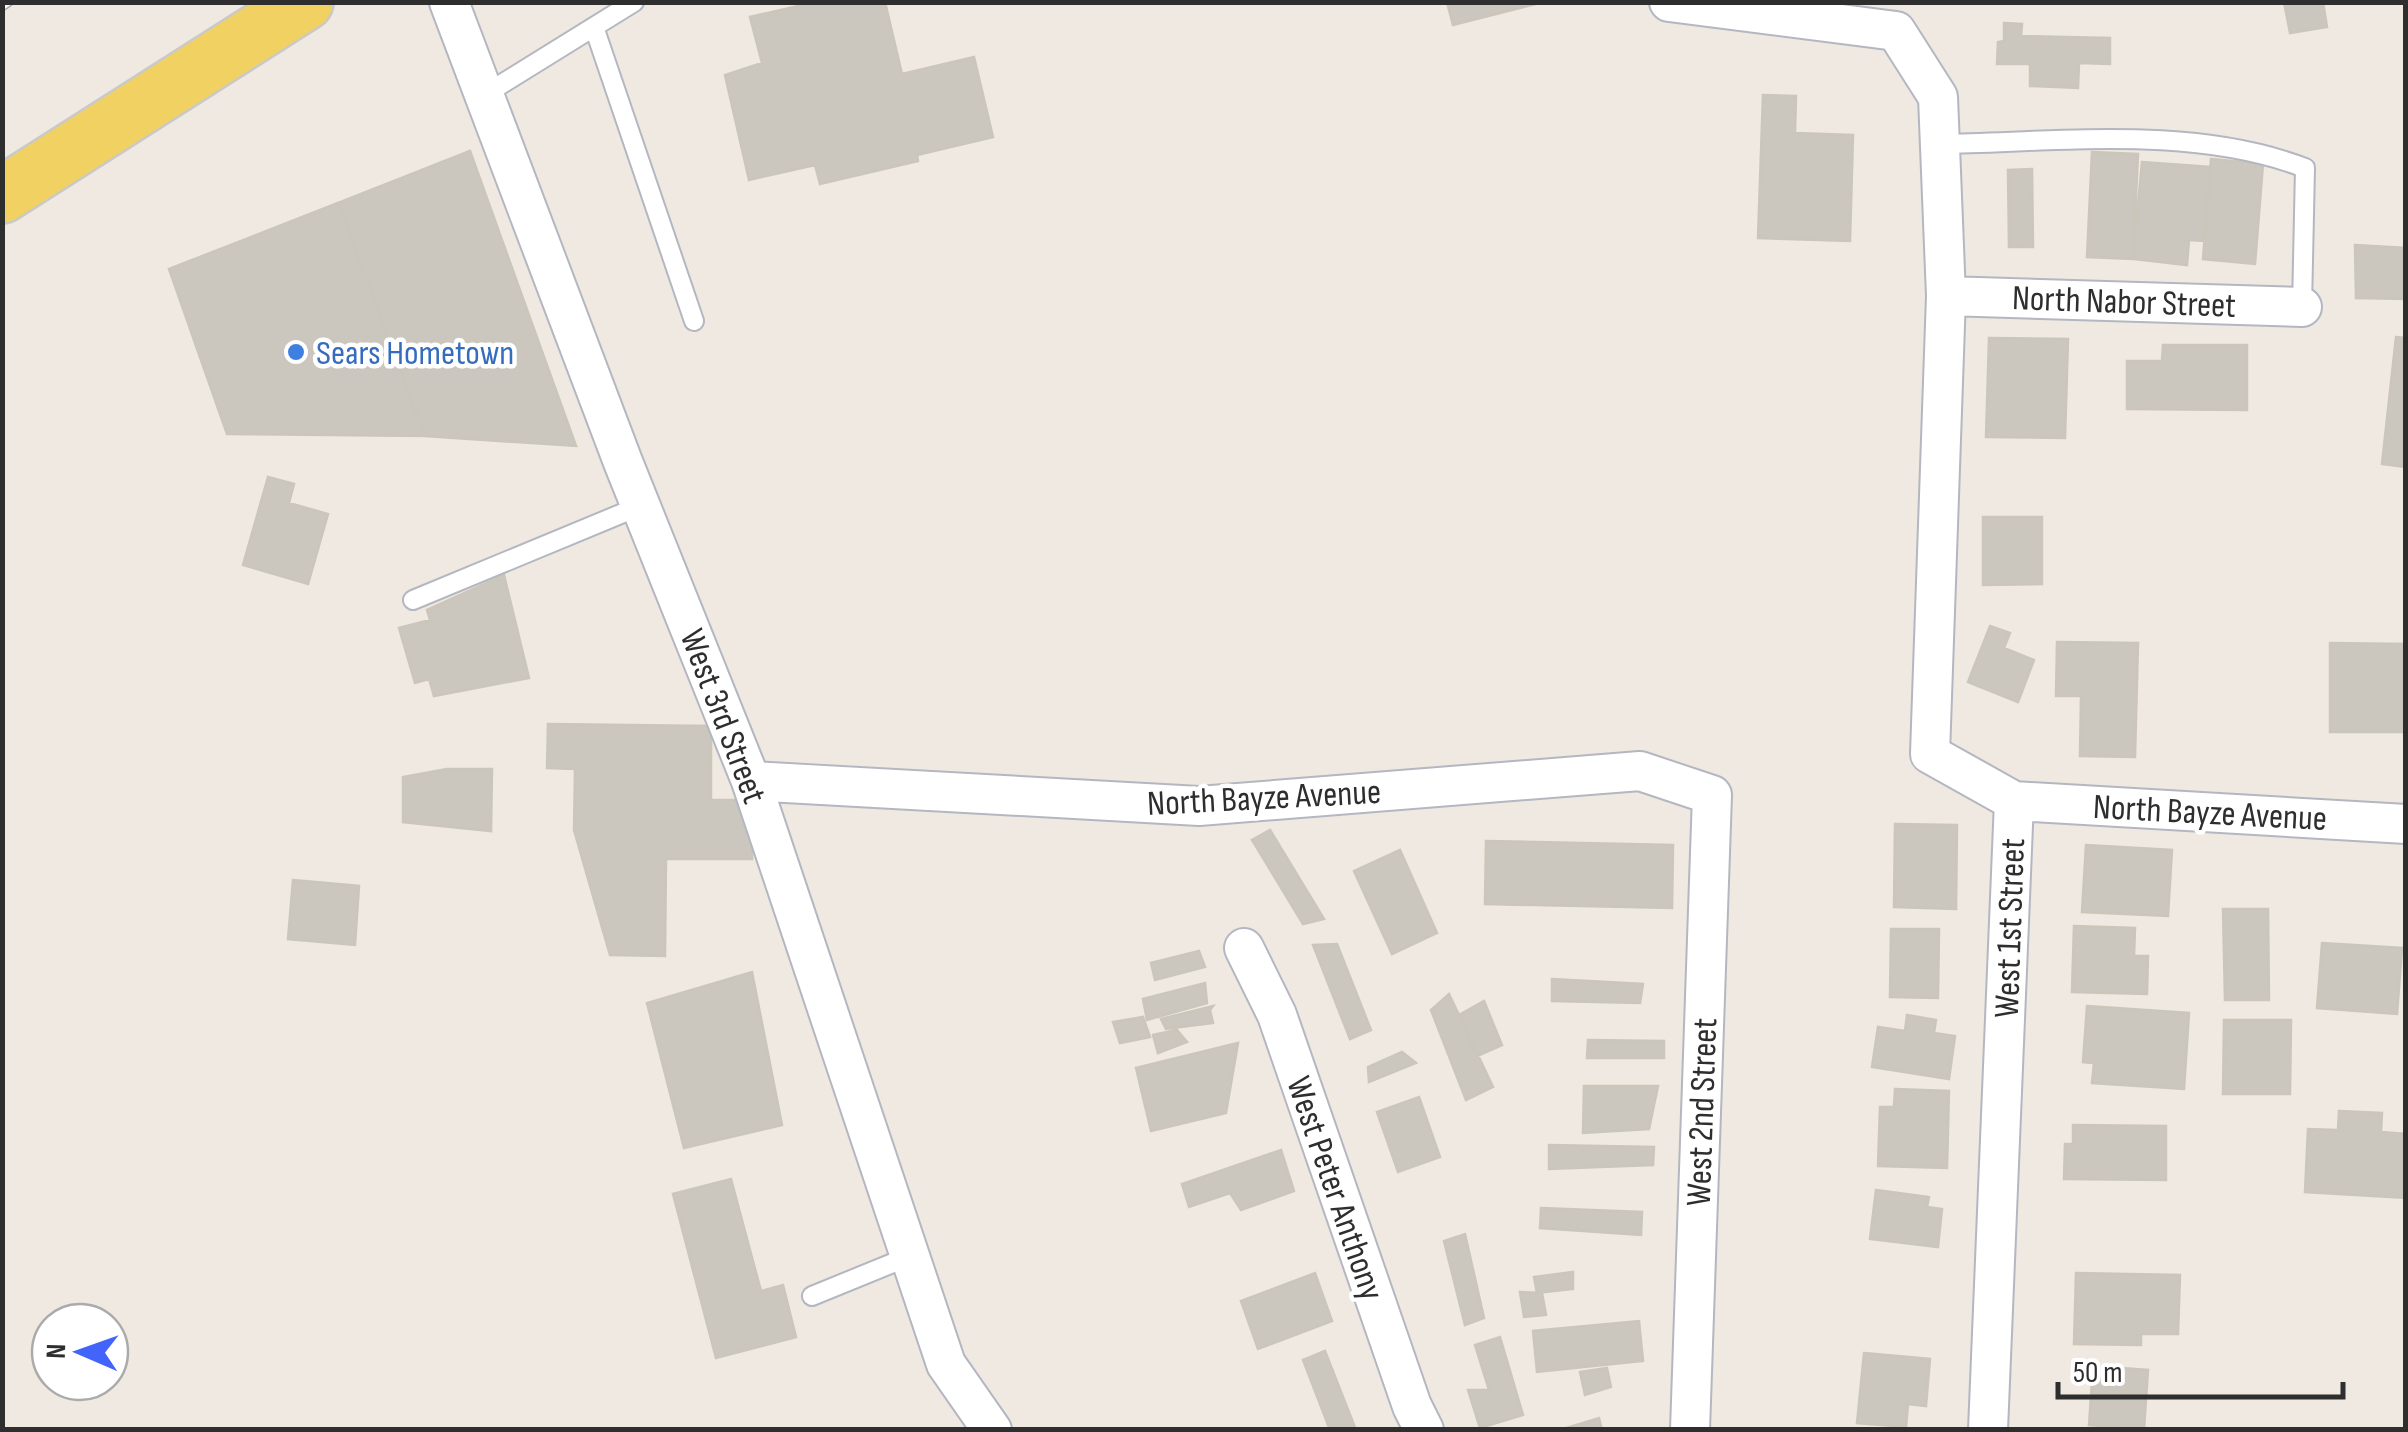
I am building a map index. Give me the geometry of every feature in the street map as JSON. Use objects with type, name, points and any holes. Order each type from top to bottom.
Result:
[{"type":"main road","points":[[2,195],[305,2]]},
{"type":"street","name":"West 3rd Street","points":[[450,2],[640,506],[751,781],[946,1364],[992,1430]]},
{"type":"street","points":[[1670,2],[1896,31],[1938,97],[1946,296]]},
{"type":"street","name":"North Nabor Street","points":[[1946,296],[2302,307]]},
{"type":"street","name":"West 1st Street","points":[[1946,296],[1930,754],[2014,801],[1988,1430]]},
{"type":"street","name":"North Bayze Avenue","points":[[751,781],[1199,806],[1640,771],[1712,795]]},
{"type":"street","name":"West 2nd Street","points":[[1690,1430],[1712,795]]},
{"type":"street","name":"North Bayze Avenue","points":[[2014,801],[2406,824]]},
{"type":"street","name":"West Peter Anthony","points":[[1244,948],[1276,1016],[1412,1406],[1424,1430]]},
{"type":"lane","points":[[484,94],[634,2]]},
{"type":"lane","points":[[594,27],[694,321]]},
{"type":"lane","points":[[1941,144],[2190,140],[2269,154],[2304,168],[2302,307]]},
{"type":"lane","points":[[413,600],[640,506]]},
{"type":"lane","points":[[812,1296],[910,1256]]},
{"type":"building","points":[[816,2],[885,2],[902,74],[974,57],[993,137],[917,155],[918,161],[820,184],[815,165],[749,180],[725,75],[762,63],[750,17]]},
{"type":"building","points":[[1447,2],[1543,2],[1453,25]]},
{"type":"building","points":[[2284,2],[2323,2],[2327,27],[2290,33]]},
{"type":"building","points":[[2004,23],[2022,24],[2021,36],[2110,38],[2110,64],[2079,63],[2078,88],[2030,86],[2030,64],[1997,64],[1998,42],[2004,41]]},
{"type":"building","points":[[1763,95],[1796,96],[1795,133],[1853,135],[1850,241],[1758,238]]},
{"type":"building","points":[[470,151],[576,446],[425,436],[338,203]]},
{"type":"building","points":[[2092,152],[2138,154],[2133,259],[2087,257]]},
{"type":"building","points":[[2211,159],[2263,164],[2255,264],[2203,259]]},
{"type":"building","points":[[2142,162],[2210,167],[2204,241],[2189,240],[2187,265],[2133,259]]},
{"type":"building","points":[[2032,169],[2033,247],[2009,247],[2008,170]]},
{"type":"building","name":"Sears Hometown","points":[[338,203],[425,436],[227,434],[169,269]]},
{"type":"building","points":[[2355,245],[2406,248],[2406,299],[2356,298]]},
{"type":"building","points":[[2396,337],[2406,338],[2406,467],[2382,464]]},
{"type":"building","points":[[1989,338],[2068,339],[2065,438],[1986,437]]},
{"type":"building","points":[[2163,345],[2247,345],[2247,410],[2127,409],[2127,361],[2162,361]]},
{"type":"building","points":[[268,477],[294,484],[289,503],[328,514],[308,584],[243,565]]},
{"type":"building","points":[[1983,517],[2042,517],[2042,584],[1983,585]]},
{"type":"building","points":[[504,575],[529,678],[434,696],[429,679],[415,683],[399,628],[430,620],[427,610]]},
{"type":"building","points":[[1990,626],[2010,633],[2004,648],[2034,660],[2018,702],[1968,682]]},
{"type":"building","points":[[2057,642],[2138,643],[2135,757],[2080,756],[2081,696],[2056,696]]},
{"type":"building","points":[[2330,643],[2406,644],[2406,732],[2330,732]]},
{"type":"building","points":[[548,724],[711,726],[711,800],[752,800],[752,859],[666,859],[665,956],[610,955],[574,830],[575,769],[547,768]]},
{"type":"building","points":[[447,769],[492,769],[491,831],[403,822],[403,777]]},
{"type":"building","points":[[1895,824],[1957,825],[1956,909],[1894,907]]},
{"type":"building","points":[[1270,830],[1324,919],[1303,924],[1252,840]]},
{"type":"building","points":[[1486,841],[1673,845],[1672,908],[1485,904]]},
{"type":"building","points":[[2086,845],[2172,850],[2168,916],[2082,912]]},
{"type":"building","points":[[1400,850],[1437,933],[1392,954],[1354,871]]},
{"type":"building","points":[[293,880],[359,886],[355,945],[288,939]]},
{"type":"building","points":[[2223,909],[2268,909],[2269,1000],[2225,1000]]},
{"type":"building","points":[[2074,926],[2135,928],[2134,956],[2148,956],[2147,994],[2072,992]]},
{"type":"building","points":[[1891,929],[1939,929],[1938,998],[1890,997]]},
{"type":"building","points":[[2322,943],[2402,948],[2397,1014],[2317,1008]]},
{"type":"building","points":[[1337,944],[1371,1030],[1350,1039],[1313,945]]},
{"type":"building","points":[[1199,951],[1205,967],[1155,980],[1151,963]]},
{"type":"building","points":[[752,972],[782,1125],[684,1148],[647,1003]]},
{"type":"building","points":[[1552,979],[1643,984],[1640,1003],[1552,1001]]},
{"type":"building","points":[[1205,983],[1207,1003],[1147,1020],[1143,999]]},
{"type":"building","points":[[1449,994],[1493,1087],[1466,1100],[1431,1010]]},
{"type":"building","points":[[1484,1001],[1502,1045],[1477,1056],[1459,1015]]},
{"type":"building","points":[[1213,1006],[1213,1023],[1166,1029],[1161,1019]]},
{"type":"building","points":[[2087,1006],[2189,1013],[2184,1089],[2092,1083],[2094,1063],[2083,1062]]},
{"type":"building","points":[[1907,1015],[1936,1020],[1934,1033],[1955,1036],[1949,1079],[1872,1067],[1878,1027],[1905,1031]]},
{"type":"building","points":[[1143,1017],[1150,1037],[1120,1043],[1113,1022]]},
{"type":"building","points":[[2224,1020],[2291,1020],[2290,1094],[2223,1094]]},
{"type":"building","points":[[1177,1030],[1187,1042],[1158,1053],[1153,1035]]},
{"type":"building","points":[[1588,1040],[1664,1041],[1664,1058],[1587,1058]]},
{"type":"building","points":[[1238,1043],[1226,1113],[1151,1131],[1136,1068]]},
{"type":"building","points":[[1402,1052],[1416,1063],[1369,1082],[1368,1067]]},
{"type":"building","points":[[1584,1086],[1658,1086],[1649,1129],[1583,1133]]},
{"type":"building","points":[[1895,1089],[1949,1091],[1947,1168],[1878,1166],[1880,1107],[1894,1107]]},
{"type":"building","points":[[1419,1097],[1440,1157],[1398,1172],[1377,1112]]},
{"type":"building","points":[[2339,1111],[2382,1113],[2381,1132],[2406,1134],[2406,1198],[2305,1192],[2308,1129],[2338,1130]]},
{"type":"building","points":[[2073,1125],[2166,1126],[2166,1180],[2064,1179],[2065,1144],[2073,1144]]},
{"type":"building","points":[[1549,1145],[1654,1147],[1653,1165],[1549,1169]]},
{"type":"building","points":[[1281,1150],[1294,1191],[1241,1210],[1230,1193],[1189,1207],[1182,1184]]},
{"type":"building","points":[[731,1179],[761,1291],[783,1285],[796,1337],[716,1358],[673,1194]]},
{"type":"building","points":[[1876,1190],[1929,1197],[1927,1207],[1942,1209],[1938,1247],[1870,1239]]},
{"type":"building","points":[[1541,1208],[1642,1212],[1641,1235],[1540,1228]]},
{"type":"building","points":[[1465,1234],[1484,1318],[1465,1325],[1444,1241]]},
{"type":"building","points":[[1573,1272],[1573,1289],[1537,1293],[1534,1277]]},
{"type":"building","points":[[1315,1273],[1332,1321],[1258,1349],[1241,1301]]},
{"type":"building","points":[[2076,1273],[2180,1275],[2178,1334],[2141,1334],[2141,1345],[2074,1344]]},
{"type":"building","points":[[1520,1292],[1542,1293],[1546,1315],[1524,1317]]},
{"type":"building","points":[[1639,1321],[1643,1361],[1537,1372],[1533,1331]]},
{"type":"building","points":[[1500,1337],[1523,1415],[1480,1428],[1468,1390],[1489,1390],[1475,1345]]},
{"type":"building","points":[[1325,1351],[1356,1430],[1330,1430],[1303,1360]]},
{"type":"building","points":[[1864,1353],[1930,1359],[1926,1406],[1908,1404],[1906,1427],[1857,1423]]},
{"type":"building","points":[[2093,1366],[2148,1370],[2144,1429],[2089,1425]]},
{"type":"building","points":[[1607,1368],[1611,1387],[1585,1395],[1580,1372]]},
{"type":"building","points":[[1599,1418],[1602,1430],[1560,1430]]},
{"type":"railway","points":[[2,6],[8,2]]},
{"type":"place","name":"Sears Hometown","points":[[296,352]]}]
